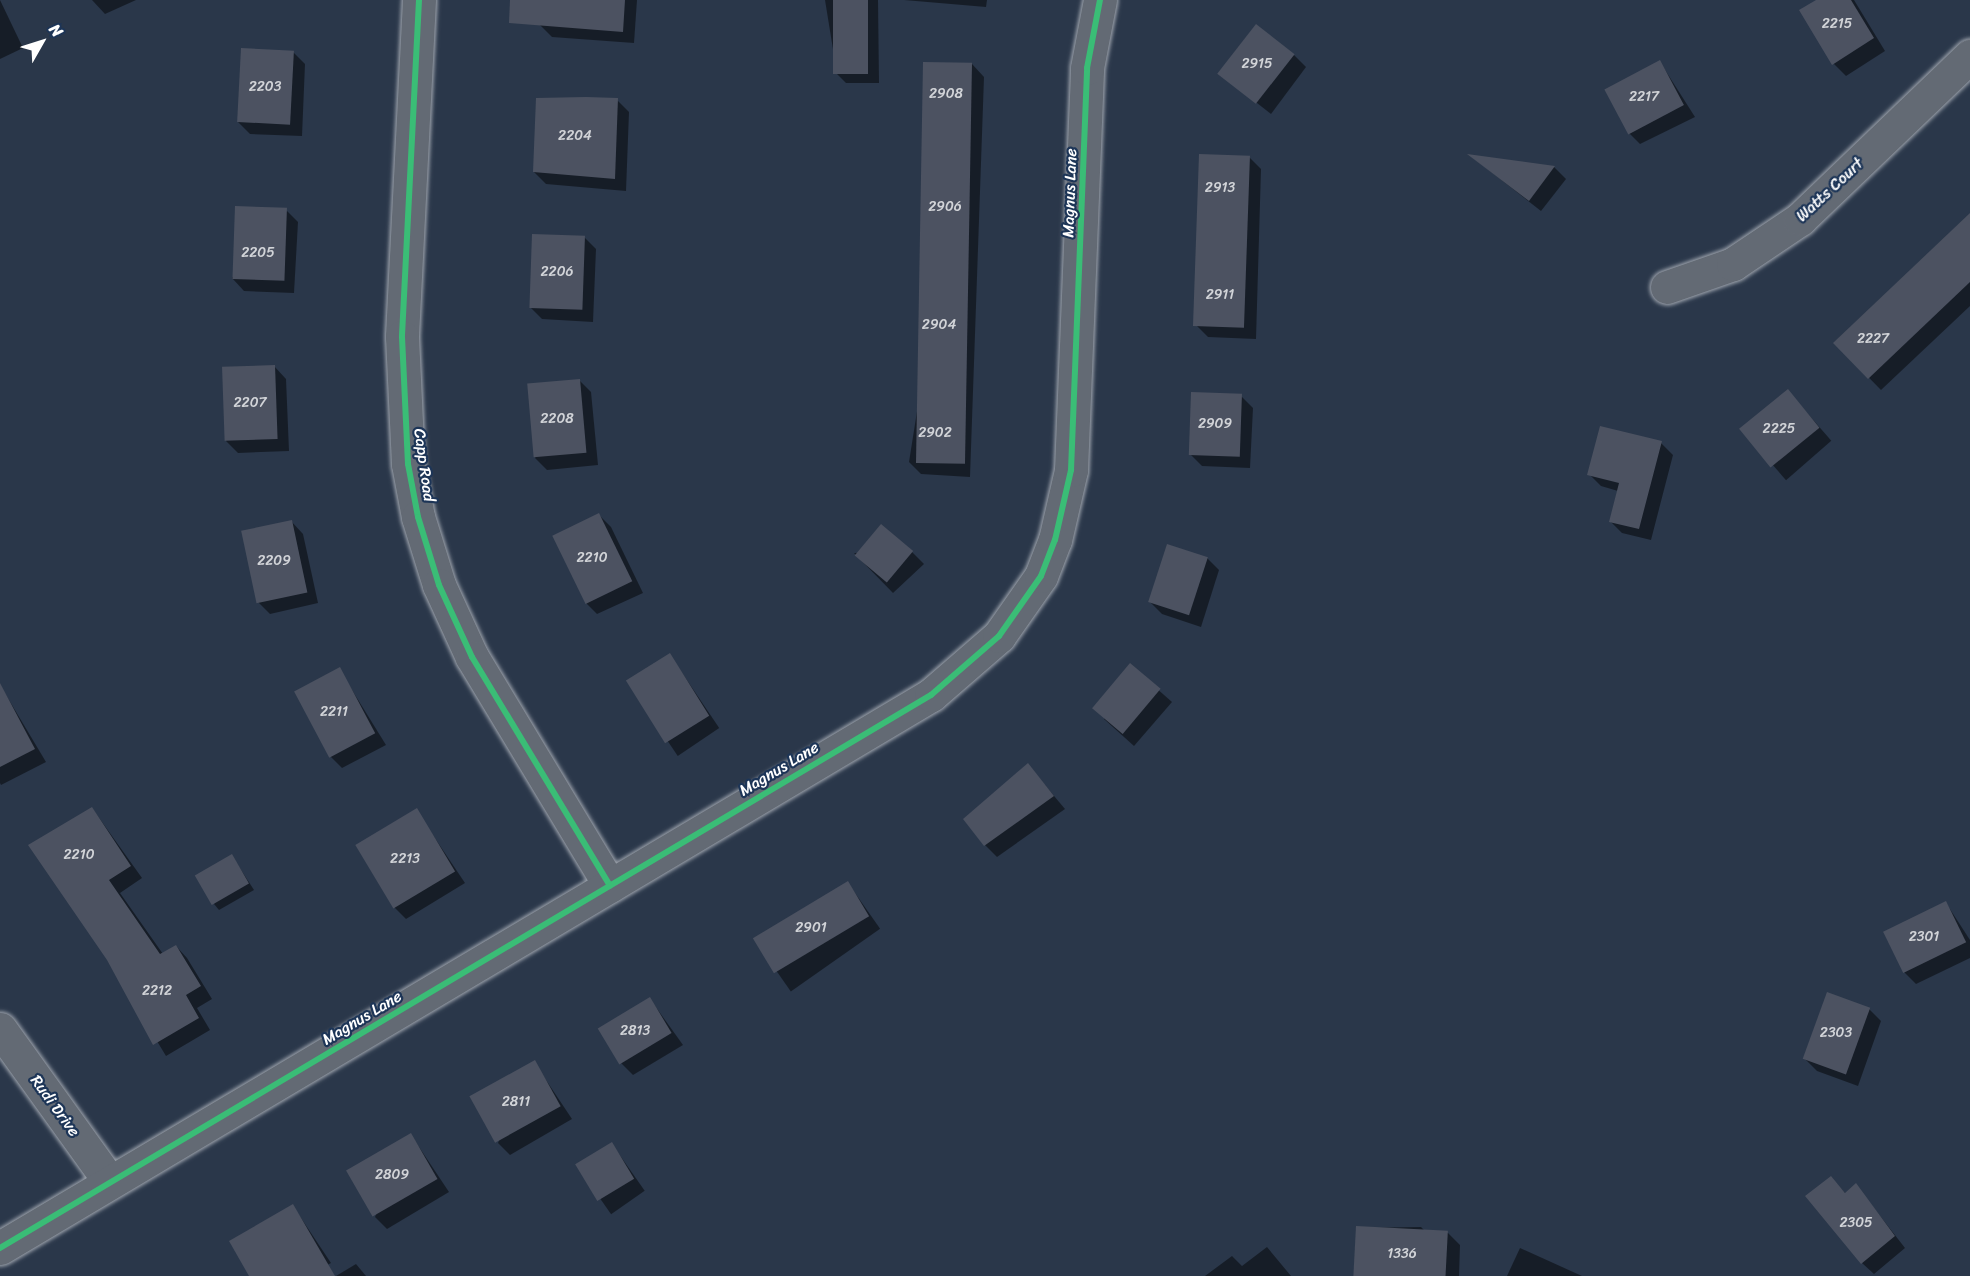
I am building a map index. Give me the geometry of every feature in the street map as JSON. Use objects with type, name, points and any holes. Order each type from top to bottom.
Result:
[{"type":"street","name":"Capp Road","points":[[418,0],[402,337],[404,419],[418,517],[439,585],[472,657],[610,886]]},
{"type":"street","name":"Magnus Lane","points":[[0,1248],[931,695],[999,636],[1041,576],[1071,470],[1087,68],[1100,0]]},
{"type":"street","name":"Watts Court","points":[[1667,287],[1732,264],[1800,219],[1970,56]]},
{"type":"street","name":"Rudi Drive","points":[[0,1029],[110,1182]]},
{"type":"building","points":[[510,0],[625,0],[623,32],[509,23]]},
{"type":"building","points":[[833,0],[868,0],[868,74],[833,74]]},
{"type":"building","points":[[1816,0],[1851,0],[1874,38],[1832,65],[1799,10]]},
{"type":"building","points":[[1256,24],[1295,54],[1256,104],[1217,74]]},
{"type":"building","points":[[241,48],[294,51],[290,125],[237,122]]},
{"type":"building","points":[[1660,60],[1684,105],[1628,135],[1604,90]]},
{"type":"building","points":[[923,62],[972,63],[965,464],[916,463]]},
{"type":"building","points":[[536,98],[618,98],[615,179],[533,172]]},
{"type":"building","points":[[1199,154],[1250,156],[1244,328],[1193,326]]},
{"type":"building","points":[[1467,154],[1555,166],[1529,201]]},
{"type":"building","points":[[235,206],[287,208],[284,281],[232,279]]},
{"type":"building","points":[[1970,213],[1970,282],[1868,379],[1833,343]]},
{"type":"building","points":[[532,234],[585,236],[582,310],[529,308]]},
{"type":"building","points":[[275,365],[278,439],[225,441],[222,367]]},
{"type":"building","points":[[580,379],[586,453],[534,457],[527,384]]},
{"type":"building","points":[[1788,389],[1819,428],[1771,468],[1739,429]]},
{"type":"building","points":[[1191,392],[1242,394],[1240,457],[1189,455]]},
{"type":"building","points":[[1600,426],[1662,441],[1639,529],[1609,522],[1619,483],[1587,475]]},
{"type":"building","points":[[599,513],[632,581],[586,604],[552,536]]},
{"type":"building","points":[[292,520],[307,592],[257,603],[241,531]]},
{"type":"building","points":[[881,524],[913,551],[887,582],[855,555]]},
{"type":"building","points":[[1167,544],[1208,557],[1189,615],[1148,602]]},
{"type":"building","points":[[670,653],[709,716],[665,743],[626,681]]},
{"type":"building","points":[[1130,663],[1161,689],[1123,734],[1092,708]]},
{"type":"building","points":[[340,667],[375,733],[329,758],[294,691]]},
{"type":"building","points":[[0,683],[35,749],[0,767]]},
{"type":"building","points":[[1028,763],[1054,796],[984,846],[963,819]]},
{"type":"building","points":[[92,807],[131,866],[109,880],[160,954],[176,945],[201,986],[186,995],[199,1018],[153,1045],[107,960],[28,845]]},
{"type":"building","points":[[417,808],[455,871],[393,909],[355,845]]},
{"type":"building","points":[[232,854],[249,883],[212,905],[195,876]]},
{"type":"building","points":[[848,881],[869,916],[774,973],[753,938]]},
{"type":"building","points":[[1946,901],[1966,942],[1903,973],[1883,932]]},
{"type":"building","points":[[1827,992],[1870,1008],[1846,1074],[1803,1059]]},
{"type":"building","points":[[650,997],[672,1033],[619,1064],[598,1028]]},
{"type":"building","points":[[535,1060],[561,1106],[495,1143],[469,1096]]},
{"type":"building","points":[[411,1133],[438,1179],[373,1216],[346,1170]]},
{"type":"building","points":[[612,1142],[634,1179],[597,1201],[575,1164]]},
{"type":"building","points":[[1831,1176],[1845,1193],[1856,1183],[1895,1236],[1861,1264],[1805,1196]]},
{"type":"building","points":[[293,1204],[335,1276],[249,1276],[229,1241]]},
{"type":"building","points":[[1356,1226],[1448,1231],[1446,1276],[1353,1276]]},
{"type":"cycle path","points":[[419,0],[402,337],[408,464],[418,517],[439,585],[472,657],[610,886]]},
{"type":"cycle path","points":[[0,1248],[931,695],[999,636],[1041,576],[1055,540],[1071,470],[1087,68],[1100,0]]}]
